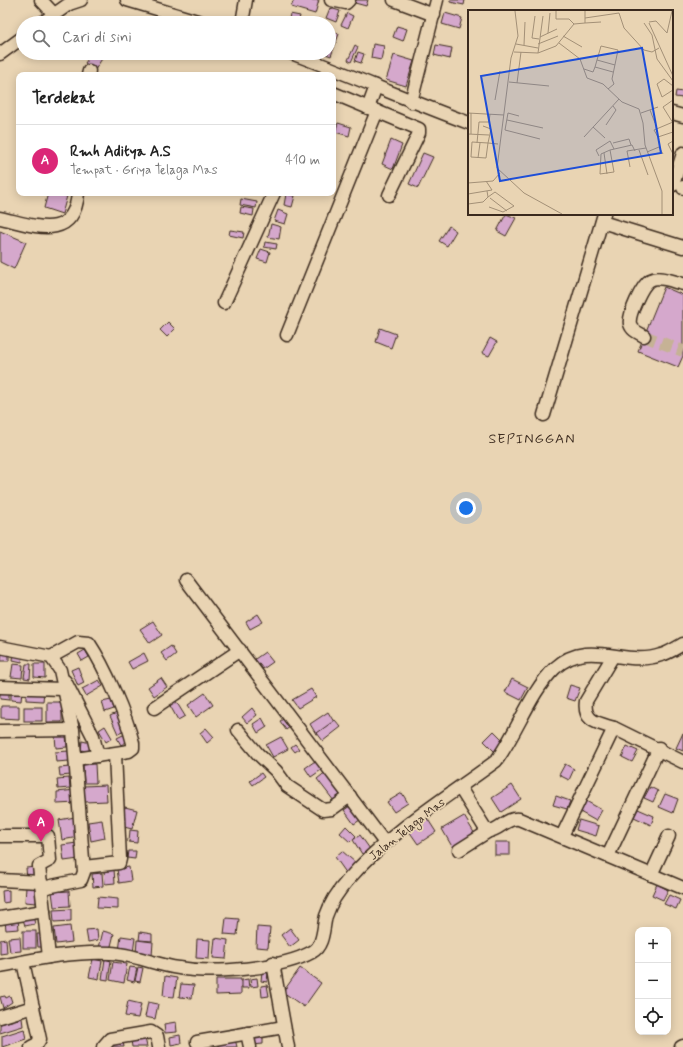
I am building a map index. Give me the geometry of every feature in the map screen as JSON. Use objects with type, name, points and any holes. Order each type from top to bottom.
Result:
[{"type":"street","points":[[41,0],[54,14]]},
{"type":"street","points":[[51,16],[81,0]]},
{"type":"street","points":[[127,0],[181,16]]},
{"type":"street","points":[[243,16],[246,0]]},
{"type":"street","points":[[331,0],[346,3],[350,0]]},
{"type":"street","points":[[394,0],[434,15]]},
{"type":"street","points":[[411,102],[437,0]]},
{"type":"street","points":[[0,54],[16,42]]},
{"type":"street","points":[[309,60],[376,86],[411,102],[468,123]]},
{"type":"street","points":[[287,335],[372,109],[376,86]]},
{"type":"street","points":[[336,94],[419,129],[419,133],[390,194]]},
{"type":"street","points":[[673,113],[683,116]]},
{"type":"street","points":[[679,187],[683,153]]},
{"type":"street","points":[[0,218],[37,226],[61,226],[70,220],[77,196]]},
{"type":"street","points":[[224,303],[273,196]]},
{"type":"street","points":[[544,414],[603,218],[683,247]]},
{"type":"street","points":[[644,336],[634,331],[630,325],[630,318],[645,286],[650,280],[657,278],[683,284]]},
{"type":"street","points":[[186,580],[385,843]]},
{"type":"street","points":[[0,647],[51,657],[78,642],[85,641],[89,643],[96,653],[120,707],[133,743],[133,748],[128,751],[114,754],[76,759]]},
{"type":"street","name":"Jalan Telaga Mas","points":[[0,966],[80,952],[113,953],[180,968],[208,970],[236,969],[297,959],[314,951],[320,943],[326,915],[346,882],[385,843],[496,761],[505,750],[534,696],[555,668],[579,654],[641,658],[661,656],[683,644]]},
{"type":"street","points":[[154,708],[240,650]]},
{"type":"street","points":[[613,656],[586,701],[586,714],[593,721],[614,728],[659,748],[683,762]]},
{"type":"street","points":[[0,880],[41,885],[81,880],[84,872],[73,730],[60,670],[51,657]]},
{"type":"street","points":[[0,687],[62,683],[70,689],[93,736],[98,756]]},
{"type":"street","points":[[562,836],[614,728]]},
{"type":"street","points":[[0,731],[73,730]]},
{"type":"street","points":[[238,730],[290,788],[323,810],[332,809],[350,796]]},
{"type":"street","points":[[608,856],[659,748]]},
{"type":"street","points":[[84,867],[119,863],[114,754]]},
{"type":"street","points":[[460,788],[485,828],[489,831]]},
{"type":"street","points":[[459,850],[489,831],[514,818],[562,836],[683,888]]},
{"type":"street","points":[[0,836],[48,836],[50,860],[39,866],[49,957]]},
{"type":"street","points":[[651,874],[669,836]]},
{"type":"street","points":[[0,918],[44,910]]},
{"type":"street","points":[[23,962],[40,1039],[37,1044],[32,1047]]},
{"type":"street","points":[[273,964],[288,1047]]},
{"type":"street","points":[[0,1016],[33,1007]]},
{"type":"street","points":[[197,1042],[284,1026]]},
{"type":"street","points":[[103,1047],[110,1039],[152,1032],[157,1036],[159,1047]]},
{"type":"street","points":[[248,1033],[250,1047]]},
{"type":"building","points":[[294,0],[319,0],[315,14],[291,7]]},
{"type":"building","points":[[356,0],[368,0],[366,6],[355,3]]},
{"type":"building","points":[[450,0],[465,0],[464,5],[450,2]]},
{"type":"building","points":[[330,8],[340,11],[336,22],[336,16],[327,16]]},
{"type":"building","points":[[347,13],[353,16],[348,28],[341,25]]},
{"type":"building","points":[[445,13],[462,18],[459,29],[442,24]]},
{"type":"building","points":[[290,14],[300,16],[290,16]]},
{"type":"building","points":[[397,26],[407,29],[403,41],[393,37]]},
{"type":"building","points":[[336,33],[339,34],[336,42]]},
{"type":"building","points":[[373,44],[384,46],[381,60],[371,58]]},
{"type":"building","points":[[355,45],[358,47],[351,62],[348,60]]},
{"type":"building","points":[[436,45],[452,48],[450,59],[434,55]]},
{"type":"building","points":[[358,52],[364,54],[361,63],[355,61]]},
{"type":"building","points":[[394,55],[414,61],[406,86],[386,80]]},
{"type":"building","points":[[87,60],[101,60],[95,70],[85,63]]},
{"type":"building","points":[[676,91],[683,92],[683,98],[675,97]]},
{"type":"building","points":[[338,123],[351,127],[349,136],[336,132]]},
{"type":"building","points":[[391,140],[402,145],[393,169],[382,164]]},
{"type":"building","points":[[423,153],[433,157],[418,188],[409,184]]},
{"type":"building","points":[[47,196],[67,196],[62,214],[44,208]]},
{"type":"building","points":[[286,196],[295,196],[292,207],[284,205]]},
{"type":"building","points":[[241,199],[257,202],[256,208],[240,205]]},
{"type":"building","points":[[241,207],[254,209],[253,216],[240,213]]},
{"type":"building","points":[[278,210],[288,214],[285,224],[274,221]]},
{"type":"building","points":[[505,215],[516,218],[506,236],[497,231]]},
{"type":"building","points":[[271,224],[281,227],[279,239],[268,237]]},
{"type":"building","points":[[449,226],[456,231],[447,246],[439,241]]},
{"type":"building","points":[[230,230],[244,232],[243,238],[229,235]]},
{"type":"building","points":[[0,231],[26,242],[14,269],[0,262]]},
{"type":"building","points":[[265,242],[277,244],[276,249],[264,247]]},
{"type":"building","points":[[261,249],[270,252],[267,262],[257,259]]},
{"type":"building","points":[[664,287],[683,295],[683,356],[678,367],[638,351]]},
{"type":"building","points":[[168,322],[175,329],[167,337],[160,330]]},
{"type":"building","points":[[380,328],[396,334],[391,348],[376,342]]},
{"type":"building","points":[[490,338],[497,342],[489,356],[482,353]]},
{"type":"building","points":[[258,614],[263,622],[250,629],[246,622]]},
{"type":"building","points":[[153,621],[162,635],[150,643],[140,629]]},
{"type":"building","points":[[171,646],[176,654],[167,661],[161,653]]},
{"type":"building","points":[[85,650],[89,657],[82,661],[78,654]]},
{"type":"building","points":[[2,651],[9,652],[9,661],[1,661]]},
{"type":"building","points":[[14,652],[23,654],[22,662],[13,660]]},
{"type":"building","points":[[265,652],[273,662],[263,669],[255,659]]},
{"type":"building","points":[[144,653],[148,661],[132,669],[128,662]]},
{"type":"building","points":[[13,664],[23,665],[22,678],[11,677]]},
{"type":"building","points":[[26,664],[31,664],[30,679],[24,678]]},
{"type":"building","points":[[34,664],[45,664],[45,678],[34,677]]},
{"type":"building","points":[[78,667],[84,683],[78,686],[71,670]]},
{"type":"building","points":[[161,678],[167,687],[154,696],[148,687]]},
{"type":"building","points":[[512,679],[528,687],[521,700],[505,692]]},
{"type":"building","points":[[99,680],[103,686],[86,696],[82,689]]},
{"type":"building","points":[[570,685],[580,688],[575,701],[566,698]]},
{"type":"building","points":[[311,689],[316,697],[298,708],[292,700]]},
{"type":"building","points":[[0,690],[9,691],[9,700],[0,699]]},
{"type":"building","points":[[26,690],[44,692],[43,701],[26,700]]},
{"type":"building","points":[[11,692],[22,692],[21,701],[11,700]]},
{"type":"building","points":[[205,693],[213,705],[196,717],[188,705]]},
{"type":"building","points":[[174,698],[185,716],[178,720],[168,702]]},
{"type":"building","points":[[111,700],[114,709],[105,712],[102,702]]},
{"type":"building","points":[[47,702],[62,702],[62,722],[47,722]]},
{"type":"building","points":[[1,706],[19,706],[19,719],[1,718]]},
{"type":"building","points":[[24,707],[42,707],[42,721],[24,721]]},
{"type":"building","points":[[252,708],[257,715],[247,723],[242,717]]},
{"type":"building","points":[[119,712],[127,730],[118,734],[110,716]]},
{"type":"building","points":[[328,712],[334,722],[316,734],[310,724]]},
{"type":"building","points":[[262,718],[267,727],[258,733],[253,724]]},
{"type":"building","points":[[285,718],[291,726],[286,730],[280,721]]},
{"type":"building","points":[[335,720],[341,727],[323,741],[317,733]]},
{"type":"building","points":[[105,726],[112,738],[106,742],[99,730]]},
{"type":"building","points":[[206,728],[214,737],[207,743],[200,733]]},
{"type":"building","points":[[494,731],[505,742],[495,752],[484,741]]},
{"type":"building","points":[[683,733],[683,751],[676,748]]},
{"type":"building","points":[[125,734],[128,741],[121,745],[117,738]]},
{"type":"building","points":[[66,735],[67,747],[56,748],[55,736]]},
{"type":"building","points":[[281,737],[288,749],[273,757],[266,745]]},
{"type":"building","points":[[82,741],[91,743],[90,752],[81,750]]},
{"type":"building","points":[[295,744],[299,749],[295,752],[291,747]]},
{"type":"building","points":[[627,746],[638,751],[632,762],[622,757]]},
{"type":"building","points":[[69,751],[69,761],[56,762],[55,752]]},
{"type":"building","points":[[318,759],[324,768],[311,777],[305,768]]},
{"type":"building","points":[[95,764],[96,783],[84,783],[83,765]]},
{"type":"building","points":[[565,764],[574,769],[569,780],[559,775]]},
{"type":"building","points":[[70,767],[71,775],[60,776],[59,768]]},
{"type":"building","points":[[327,771],[344,794],[334,801],[317,779]]},
{"type":"building","points":[[261,773],[264,777],[253,785],[250,781]]},
{"type":"building","points":[[69,778],[70,788],[58,789],[57,779]]},
{"type":"building","points":[[106,785],[107,801],[85,802],[84,786]]},
{"type":"building","points":[[512,785],[521,799],[501,812],[492,798]]},
{"type":"building","points":[[650,787],[658,791],[653,802],[644,798]]},
{"type":"building","points":[[75,790],[76,803],[57,804],[57,792]]},
{"type":"building","points":[[402,793],[408,803],[394,812],[387,802]]},
{"type":"building","points":[[665,794],[678,799],[673,813],[659,807]]},
{"type":"building","points":[[556,796],[570,801],[567,809],[553,805]]},
{"type":"building","points":[[586,801],[602,810],[596,821],[580,812]]},
{"type":"building","points":[[353,804],[363,818],[354,824],[344,810]]},
{"type":"building","points":[[125,807],[137,810],[132,829],[120,826]]},
{"type":"building","points":[[638,809],[654,816],[651,825],[634,817]]},
{"type":"building","points":[[464,816],[476,836],[454,850],[442,829]]},
{"type":"building","points":[[75,817],[78,837],[62,840],[59,820]]},
{"type":"building","points":[[427,818],[436,832],[418,844],[409,831]]},
{"type":"building","points":[[102,820],[105,838],[91,841],[88,822]]},
{"type":"building","points":[[579,820],[599,826],[596,836],[576,830]]},
{"type":"building","points":[[346,826],[356,836],[350,842],[340,833]]},
{"type":"building","points":[[130,830],[138,831],[137,843],[129,842]]},
{"type":"building","points":[[360,835],[370,849],[362,854],[353,840]]},
{"type":"building","points":[[495,842],[510,842],[510,855],[495,855]]},
{"type":"building","points":[[77,843],[79,859],[64,861],[62,845]]},
{"type":"building","points":[[128,851],[136,851],[135,859],[127,858]]},
{"type":"building","points":[[342,851],[356,863],[347,874],[335,857]]},
{"type":"building","points":[[36,867],[37,879],[27,879],[26,868]]},
{"type":"building","points":[[129,867],[131,881],[119,883],[117,869]]},
{"type":"building","points":[[114,869],[115,883],[105,884],[104,870]]},
{"type":"building","points":[[102,873],[103,886],[93,887],[92,874]]},
{"type":"building","points":[[657,884],[668,890],[663,900],[652,895]]},
{"type":"building","points":[[26,887],[38,888],[36,903],[25,902]]},
{"type":"building","points":[[9,890],[9,902],[3,903],[2,891]]},
{"type":"building","points":[[69,891],[70,906],[54,907],[52,892]]},
{"type":"building","points":[[669,895],[680,900],[676,909],[664,904]]},
{"type":"building","points":[[98,897],[118,899],[118,909],[97,908]]},
{"type":"building","points":[[71,909],[71,921],[54,922],[53,910]]},
{"type":"building","points":[[33,916],[35,924],[25,926],[23,919]]},
{"type":"building","points":[[226,918],[239,919],[237,935],[224,934]]},
{"type":"building","points":[[18,919],[19,929],[6,930],[5,921]]},
{"type":"building","points":[[70,926],[72,942],[56,944],[54,928]]},
{"type":"building","points":[[257,927],[270,928],[268,948],[256,947]]},
{"type":"building","points":[[290,928],[299,940],[290,947],[281,935]]},
{"type":"building","points":[[97,929],[98,940],[88,942],[86,930]]},
{"type":"building","points":[[23,931],[36,931],[36,948],[23,948]]},
{"type":"building","points":[[103,931],[114,934],[110,950],[99,948]]},
{"type":"building","points":[[140,932],[152,934],[152,941],[139,940]]},
{"type":"building","points":[[37,934],[43,934],[44,947],[38,947]]},
{"type":"building","points":[[121,936],[135,938],[133,953],[119,951]]},
{"type":"building","points":[[20,937],[21,951],[10,952],[8,938]]},
{"type":"building","points":[[215,938],[228,940],[226,959],[213,958]]},
{"type":"building","points":[[6,939],[7,953],[0,954],[0,940]]},
{"type":"building","points":[[197,939],[210,940],[209,959],[196,958]]},
{"type":"building","points":[[137,940],[153,942],[152,956],[136,954]]},
{"type":"building","points":[[93,959],[102,961],[99,979],[89,977]]},
{"type":"building","points":[[105,959],[111,961],[108,980],[102,979]]},
{"type":"building","points":[[113,962],[127,964],[124,983],[110,980]]},
{"type":"building","points":[[130,967],[137,968],[134,982],[127,980]]},
{"type":"building","points":[[138,967],[143,968],[140,982],[135,981]]},
{"type":"building","points":[[300,968],[321,983],[304,1007],[283,992]]},
{"type":"building","points":[[262,971],[268,972],[267,982],[261,981]]},
{"type":"building","points":[[165,976],[177,978],[174,997],[163,996]]},
{"type":"building","points":[[257,978],[258,986],[251,987],[250,979]]},
{"type":"building","points":[[216,979],[241,979],[241,994],[216,995]]},
{"type":"building","points":[[248,979],[249,988],[242,988],[242,980]]},
{"type":"building","points":[[181,984],[194,985],[192,998],[179,997]]},
{"type":"building","points":[[267,985],[269,996],[262,997],[261,986]]},
{"type":"building","points":[[5,996],[6,998],[10,996],[12,1002],[3,1008],[0,997]]},
{"type":"building","points":[[128,1001],[141,1004],[138,1018],[125,1016]]},
{"type":"building","points":[[148,1002],[158,1004],[155,1019],[145,1017]]},
{"type":"building","points":[[22,1018],[23,1026],[0,1033],[0,1024]]},
{"type":"building","points":[[176,1022],[177,1032],[165,1033],[164,1024]]},
{"type":"building","points":[[24,1029],[26,1039],[2,1047],[2,1036]]},
{"type":"building","points":[[180,1035],[181,1043],[171,1045],[170,1037]]},
{"type":"building","points":[[263,1037],[263,1044],[253,1045],[252,1038]]},
{"type":"building","points":[[145,1038],[147,1047],[132,1047],[131,1040]]},
{"type":"building","points":[[235,1039],[237,1047],[219,1047],[218,1044]]},
{"type":"building","points":[[123,1042],[124,1047],[112,1047],[111,1045]]},
{"type":"tunnel","points":[[644,336],[683,351]]},
{"type":"place","name":"Rmh Aditya A.S","points":[[41,842]]},
{"type":"district","name":"SEPINGGAN","points":[[532,438]]}]
